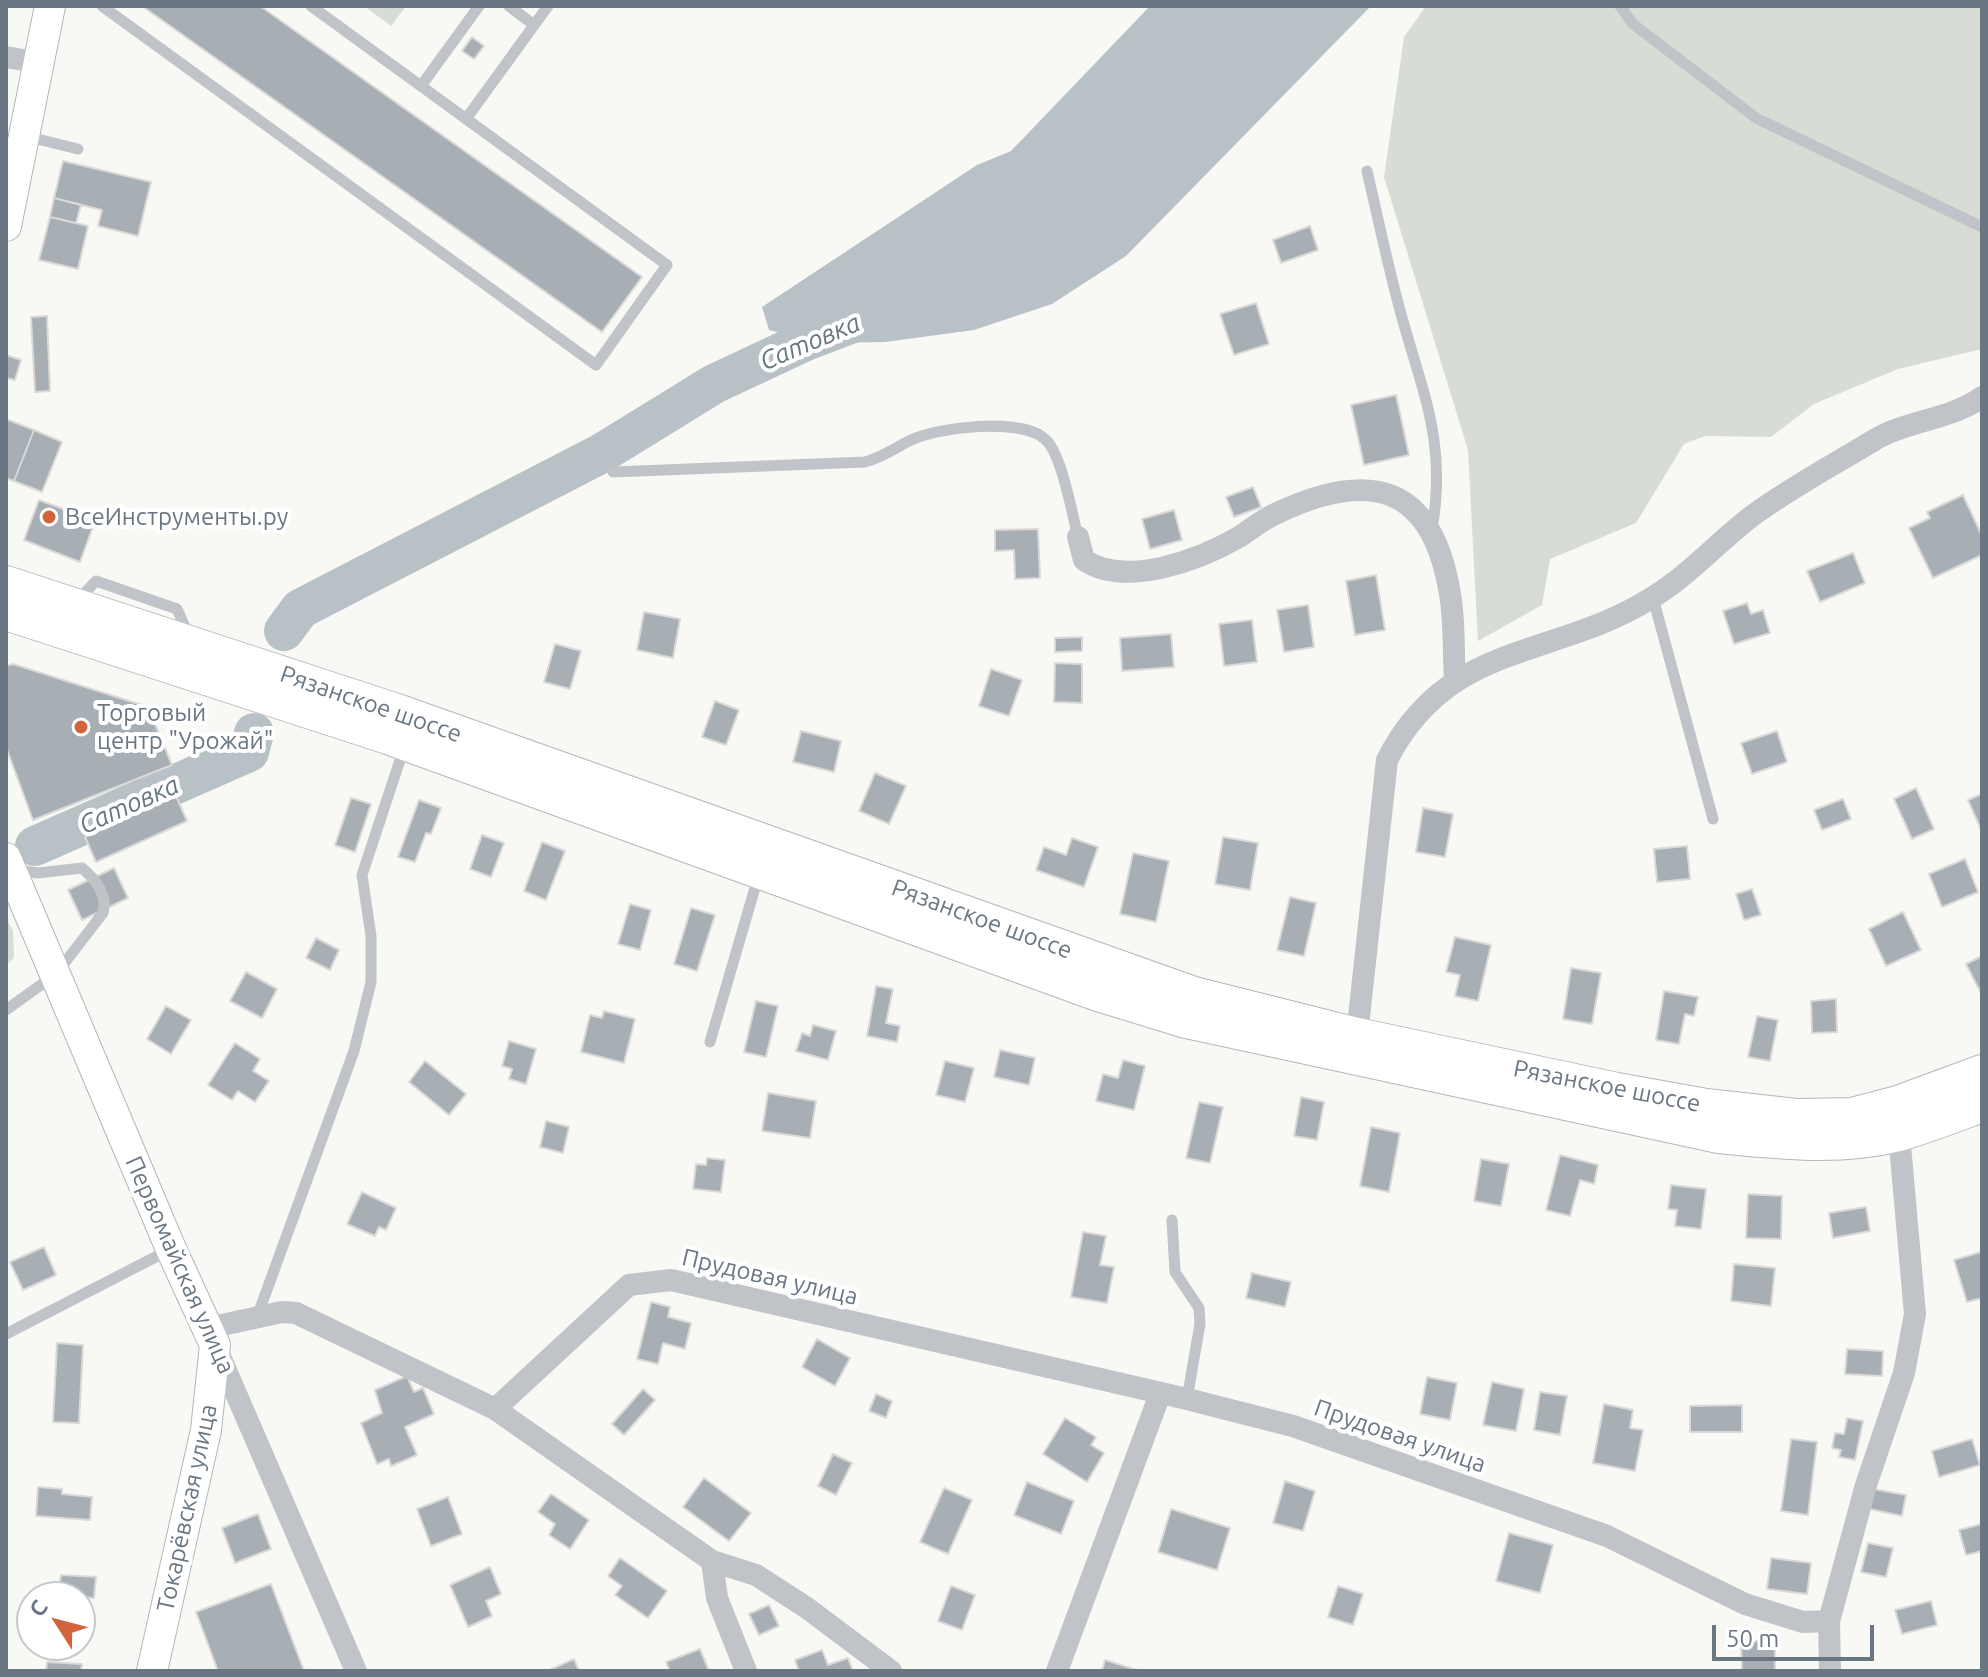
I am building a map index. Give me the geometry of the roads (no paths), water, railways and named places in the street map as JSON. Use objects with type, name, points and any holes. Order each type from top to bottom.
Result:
[{"type":"main road","points":[[6,226],[50,6]]},
{"type":"main road","name":"Рязанское шоссе","points":[[6,583],[400,712],[1194,994],[1357,1035],[1617,1090],[1706,1106],[1796,1116],[1852,1115],[1898,1103],[1982,1072]]},
{"type":"main road","name":"Рязанское шоссе","points":[[6,613],[406,744],[1098,994],[1201,1024],[1718,1136],[1806,1143],[1854,1142],[1899,1134],[1982,1105]]},
{"type":"main road","name":"Первомайская улица","points":[[8,864],[171,1249],[212,1336]]},
{"type":"main road","name":"Токарёвская улица","points":[[152,1671],[206,1430],[212,1336]]},
{"type":"street","points":[[6,57],[40,63]]},
{"type":"street","points":[[1357,1035],[1387,760],[1400,735],[1433,697],[1455,679],[1507,654],[1559,640],[1653,598],[1753,515],[1880,437],[1963,411],[1982,397]]},
{"type":"street","points":[[1078,537],[1084,560],[1097,569],[1139,570],[1177,564],[1216,549],[1292,506],[1352,490],[1379,491],[1397,497],[1414,508],[1432,529],[1450,594],[1455,679]]},
{"type":"street","points":[[1830,1671],[1829,1621],[1866,1485],[1904,1373],[1915,1314],[1899,1134]]},
{"type":"street","name":"Прудовая улица","points":[[495,1409],[629,1285],[671,1280],[1293,1426],[1607,1536],[1745,1604],[1803,1622],[1829,1621]]},
{"type":"street","points":[[212,1336],[257,1318],[282,1312],[296,1313],[495,1409],[712,1561],[756,1575],[807,1608],[891,1671]]},
{"type":"street","name":"Первомайская улица","points":[[212,1336],[356,1671]]},
{"type":"street","points":[[1057,1671],[1160,1394]]},
{"type":"street","points":[[712,1561],[717,1598],[746,1671]]},
{"type":"lane","points":[[102,6],[596,365],[667,265],[311,6]]},
{"type":"lane","points":[[421,86],[479,6]]},
{"type":"lane","points":[[509,6],[534,25]]},
{"type":"lane","points":[[466,119],[548,6]]},
{"type":"lane","points":[[1620,6],[1633,24],[1756,118],[1982,227]]},
{"type":"lane","points":[[25,136],[78,149]]},
{"type":"lane","points":[[1367,171],[1400,311],[1436,435],[1439,488],[1432,529]]},
{"type":"lane","points":[[613,472],[865,462],[886,456],[910,441],[975,426],[1024,428],[1046,439],[1055,455],[1078,537]]},
{"type":"lane","points":[[1653,598],[1713,819]]},
{"type":"lane","points":[[257,1318],[354,1051],[371,982],[371,936],[362,875],[406,744]]},
{"type":"lane","points":[[6,1010],[56,974],[103,913],[106,904],[95,880],[82,868],[38,873],[8,864]]},
{"type":"lane","points":[[710,1042],[759,873]]},
{"type":"lane","points":[[1172,1220],[1175,1272],[1191,1294],[1199,1316],[1187,1399]]},
{"type":"lane","points":[[6,1334],[171,1249]]},
{"type":"waterway","name":"Сатовка","points":[[284,631],[300,609],[602,453],[714,384],[808,340],[858,321]]},
{"type":"waterway","name":"Сатовка","points":[[35,846],[249,752],[254,733]]},
{"type":"place","name":"ВсеИнструменты.ру","points":[[49,517]]},
{"type":"place","name":"Торговый центр \"Урожай\"","points":[[81,727]]}]
